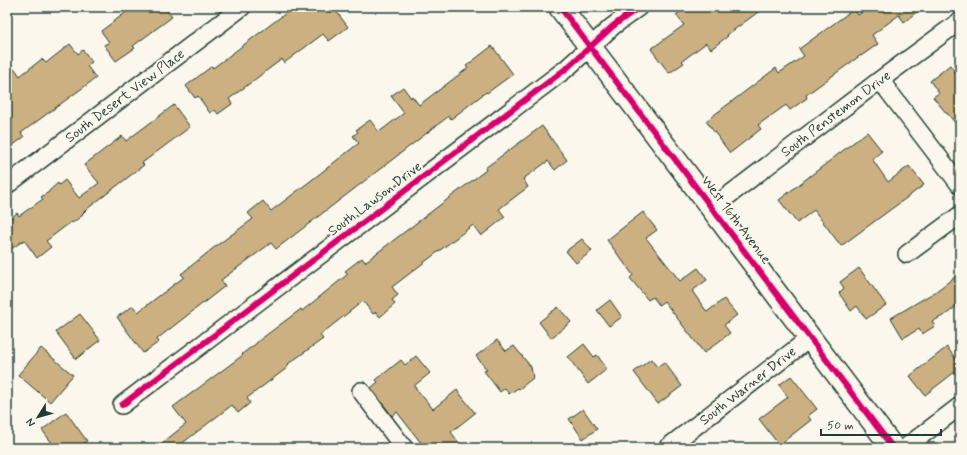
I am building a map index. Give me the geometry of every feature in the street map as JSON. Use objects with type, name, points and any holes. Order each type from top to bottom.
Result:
[{"type":"street","name":"South Desert View Place","points":[[7,185],[242,7]]},
{"type":"street","name":"West 16th Avenue","points":[[560,7],[893,448]]},
{"type":"street","name":"South Lawson Drive","points":[[122,405],[561,73],[613,26],[638,7]]},
{"type":"street","name":"South Penstemon Drive","points":[[712,208],[960,21]]},
{"type":"street","points":[[880,80],[960,185]]},
{"type":"street","points":[[907,254],[960,215]]},
{"type":"street","name":"South Warner Drive","points":[[667,448],[810,338]]},
{"type":"street","points":[[361,391],[404,448]]},
{"type":"street","points":[[906,448],[960,406]]},
{"type":"building","points":[[133,7],[164,7],[172,17],[133,46],[135,48],[116,61],[104,45],[109,42],[101,31]]},
{"type":"building","points":[[294,7],[333,7],[348,27],[329,41],[323,34],[284,63],[282,59],[229,99],[232,104],[218,114],[215,110],[210,113],[198,96],[195,98],[186,86],[212,66],[213,68]]},
{"type":"building","points":[[687,7],[765,7],[727,35],[728,36],[711,49],[706,43],[682,61],[684,63],[669,73],[651,49],[684,25],[676,15]]},
{"type":"building","points":[[869,7],[923,7],[904,22],[899,15],[872,35],[878,44],[806,95],[807,98],[790,110],[786,105],[758,125],[761,129],[730,153],[706,121],[776,68],[779,73],[804,56],[799,49],[854,9],[858,15]]},
{"type":"building","points":[[70,44],[78,54],[83,50],[92,62],[87,66],[96,78],[21,133],[24,137],[7,150],[7,75],[15,69],[20,76],[42,59],[46,63]]},
{"type":"building","points":[[492,46],[513,74],[487,93],[486,92],[451,119],[449,116],[276,249],[271,243],[221,280],[225,286],[157,339],[159,342],[143,353],[117,317],[133,306],[138,312],[184,277],[181,274],[253,219],[248,213],[263,201],[271,211],[313,179],[359,143],[353,136],[358,132],[356,130],[370,120],[379,132],[404,113],[391,96],[403,87],[411,98],[412,96],[419,105],[468,68],[466,66]]},
{"type":"building","points":[[950,65],[960,79],[960,129],[933,97],[939,93],[930,81]]},
{"type":"building","points":[[174,105],[190,127],[142,163],[144,165],[87,209],[82,214],[83,215],[46,241],[51,247],[37,258],[24,240],[7,252],[7,221],[17,213],[19,216],[43,199],[41,197],[49,192],[58,183],[59,185],[65,180],[79,198],[99,183],[84,165],[122,136],[126,141]]},
{"type":"building","points":[[542,126],[567,160],[555,170],[548,161],[523,179],[528,187],[499,209],[505,217],[481,236],[473,225],[392,287],[398,295],[392,300],[395,304],[380,317],[376,312],[373,314],[363,301],[320,335],[323,339],[288,364],[289,365],[287,368],[247,398],[250,403],[238,413],[232,405],[176,448],[156,448],[186,424],[173,407],[243,355],[242,354],[257,342],[301,309],[302,311],[348,274],[345,271],[362,258],[365,262],[486,170],[485,168]]},
{"type":"building","points":[[867,132],[882,151],[872,159],[888,182],[909,166],[924,185],[841,246],[814,210],[797,223],[779,200]]},
{"type":"building","points":[[643,212],[657,230],[646,238],[680,281],[698,268],[707,280],[692,291],[707,312],[724,299],[737,315],[724,325],[730,333],[704,353],[664,301],[659,305],[653,297],[648,300],[630,278],[633,275],[607,240]]},
{"type":"building","points":[[582,239],[592,251],[576,263],[566,251]]},
{"type":"building","points":[[859,268],[886,305],[866,319],[857,306],[851,311],[839,293],[844,288],[840,282]]},
{"type":"building","points":[[960,273],[960,303],[948,313],[932,322],[935,326],[922,334],[919,329],[903,338],[891,318],[935,292]]},
{"type":"building","points":[[610,300],[622,317],[609,326],[597,310]]},
{"type":"building","points":[[558,307],[571,322],[551,338],[539,322]]},
{"type":"building","points":[[80,314],[100,340],[76,359],[56,332]]},
{"type":"building","points":[[497,340],[506,351],[514,346],[531,367],[533,378],[519,389],[518,388],[509,394],[505,388],[500,392],[484,371],[487,370],[476,356]]},
{"type":"building","points":[[584,344],[594,357],[597,355],[607,369],[588,384],[568,357]]},
{"type":"building","points":[[947,347],[960,365],[960,368],[925,395],[910,376]]},
{"type":"building","points":[[41,348],[73,375],[50,402],[18,375]]},
{"type":"building","points":[[416,356],[430,373],[414,386],[433,409],[457,390],[475,413],[451,432],[463,448],[425,448],[397,412],[392,416],[371,388],[378,382],[376,380],[401,360],[405,365]]},
{"type":"building","points":[[651,359],[657,367],[664,362],[682,386],[658,404],[634,372]]},
{"type":"building","points":[[791,376],[817,409],[808,416],[811,420],[779,445],[759,419],[788,397],[779,385]]},
{"type":"building","points":[[583,409],[597,429],[583,439],[569,419]]},
{"type":"building","points":[[66,412],[87,441],[78,448],[56,448],[42,430]]},
{"type":"cycle path","points":[[560,7],[893,448]]},
{"type":"cycle path","points":[[122,405],[567,68],[613,26],[639,7]]}]
